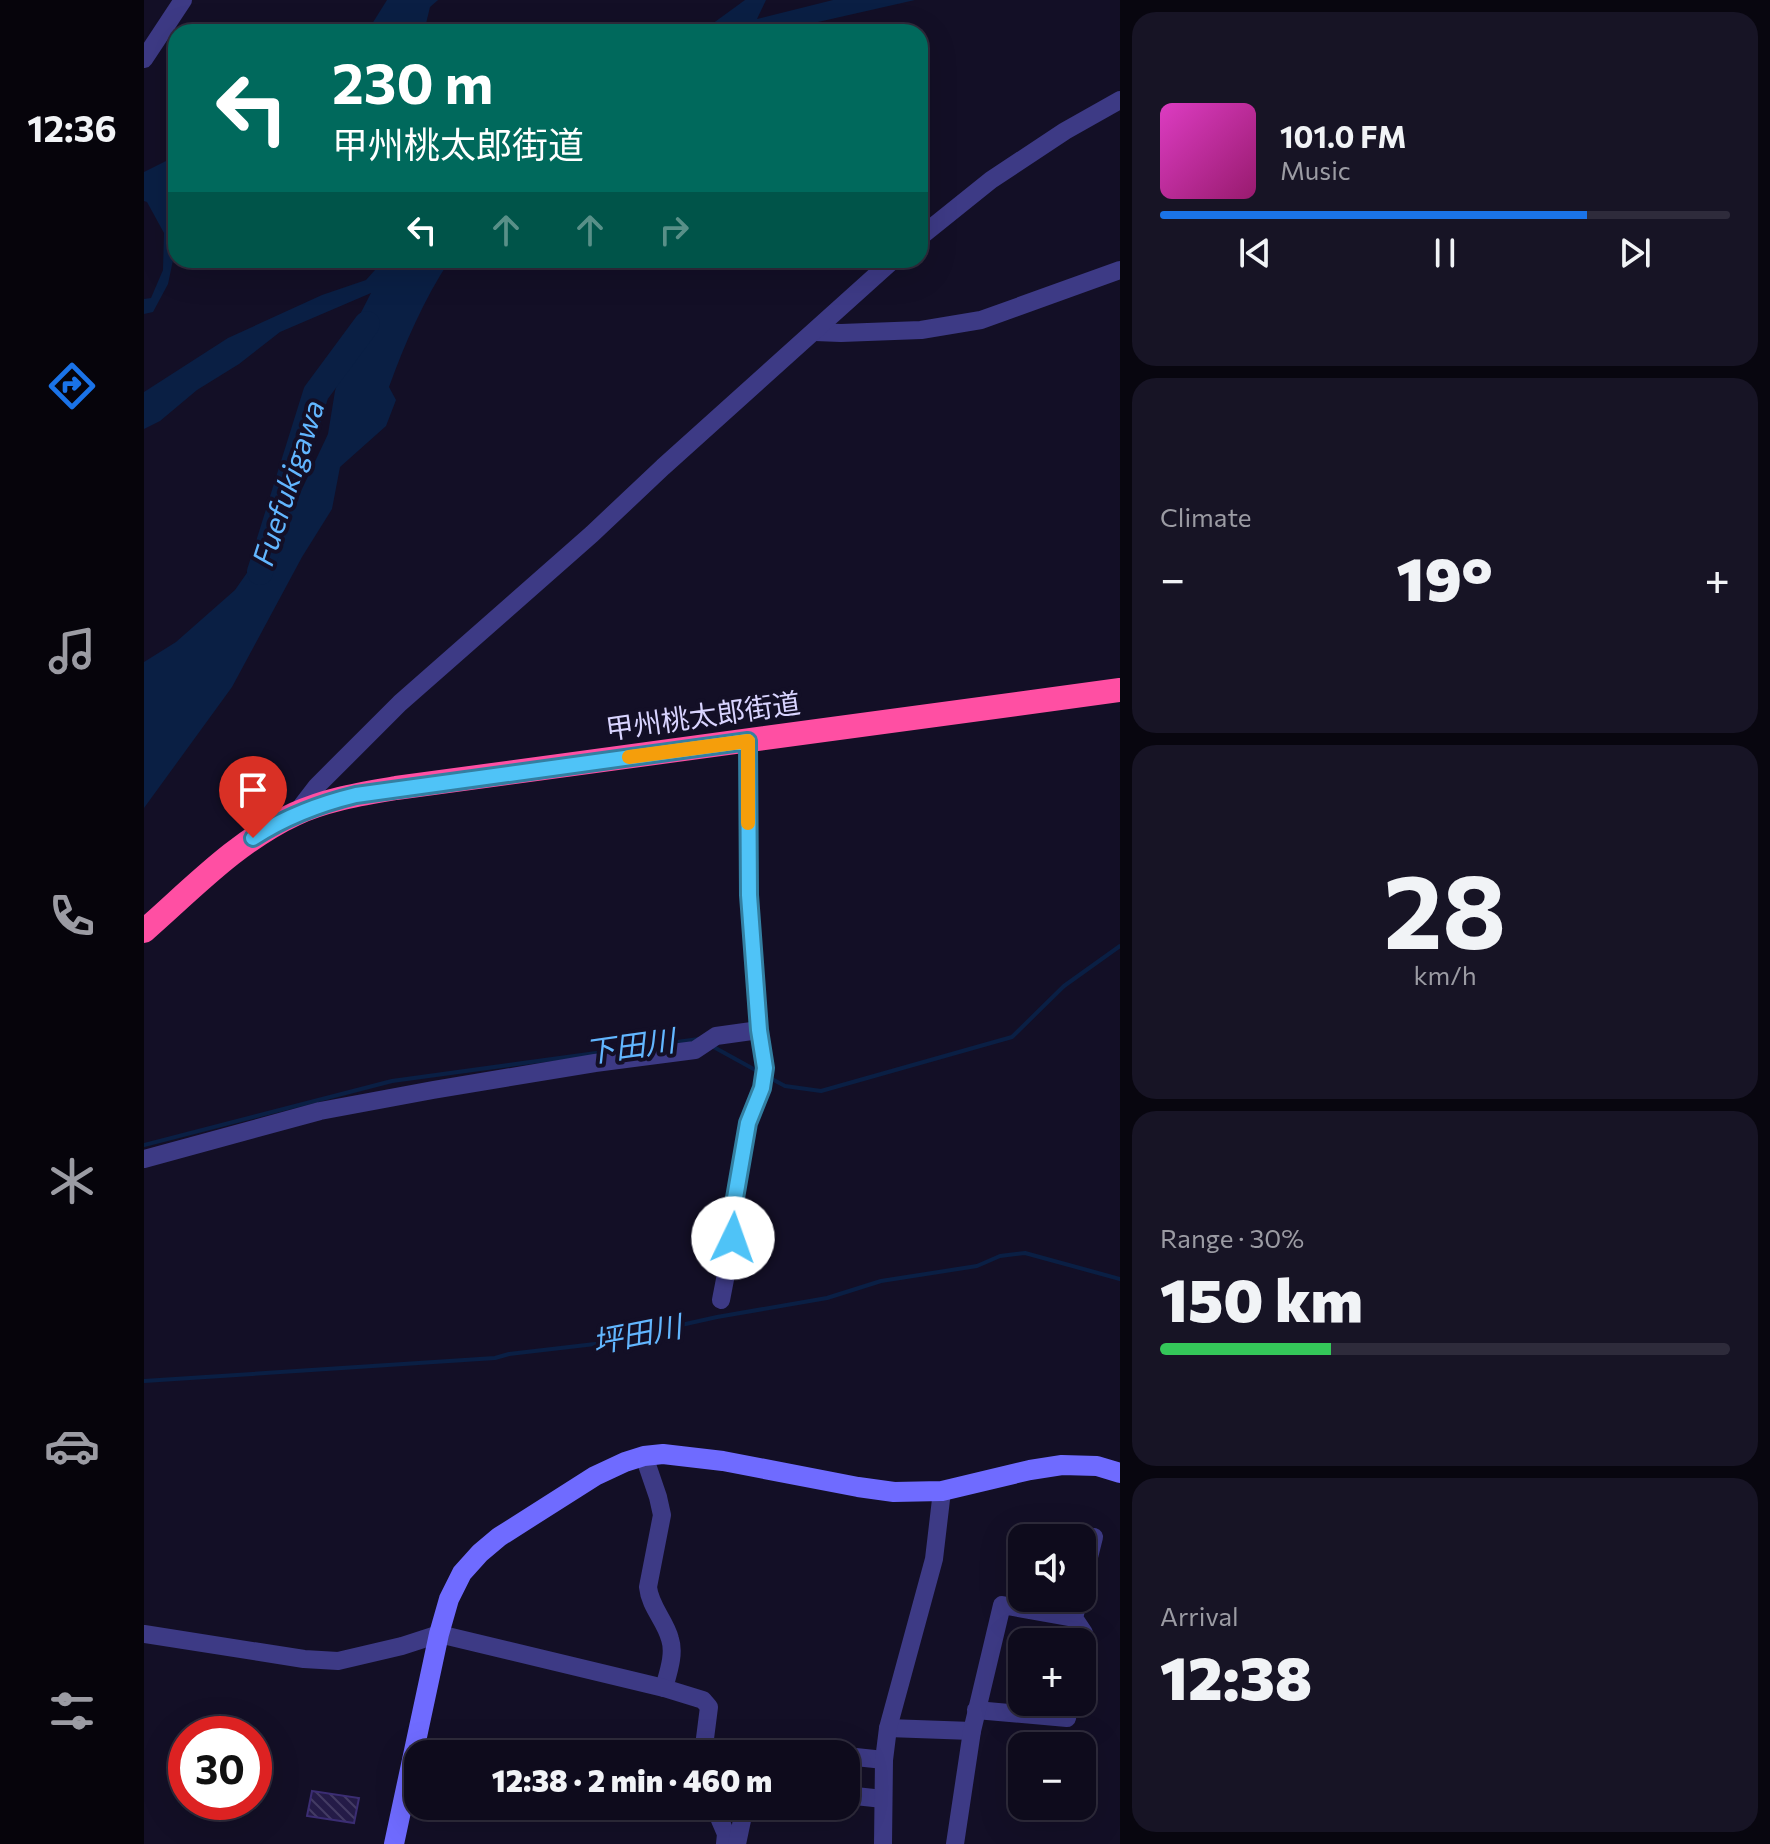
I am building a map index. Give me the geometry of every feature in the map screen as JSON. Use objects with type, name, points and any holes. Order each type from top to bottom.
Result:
[{"type":"highway","name":"甲州桃太郎街道","points":[[144,931],[238,848],[296,813],[326,802],[396,788],[1120,690]]},
{"type":"street","points":[[144,59],[183,0]]},
{"type":"street","points":[[928,231],[991,180],[1065,131],[1120,100]]},
{"type":"street","points":[[296,813],[317,786],[400,703],[592,534],[884,268]]},
{"type":"street","points":[[815,332],[921,330],[981,320],[1120,270]]},
{"type":"street","points":[[721,1300],[733,1238],[735,1198],[748,1123],[764,1076],[749,895],[748,741]]},
{"type":"street","points":[[144,1159],[320,1111],[595,1063],[695,1050],[716,1036],[759,1030]]},
{"type":"street","points":[[394,1844],[439,1634],[449,1599],[462,1573],[499,1537],[595,1476],[625,1462],[663,1454],[723,1461],[894,1492],[942,1491],[1062,1465],[1097,1466],[1120,1473]]},
{"type":"street","points":[[644,1456],[662,1515],[648,1587],[649,1597],[671,1639],[672,1653],[664,1688]]},
{"type":"street","points":[[883,1844],[884,1760],[888,1728],[934,1559],[942,1491]]},
{"type":"street","points":[[955,1844],[976,1710],[1002,1605],[1074,1618],[1081,1628]]},
{"type":"street","points":[[1074,1618],[1076,1612]]},
{"type":"street","points":[[144,1634],[304,1659],[338,1661],[439,1634],[703,1700],[709,1707],[705,1740]]},
{"type":"street","points":[[976,1710],[1008,1713]]},
{"type":"street","points":[[1044,1716],[1067,1716]]},
{"type":"street","points":[[888,1728],[972,1731]]},
{"type":"street","points":[[860,1757],[884,1760]]},
{"type":"street","points":[[860,1797],[883,1799]]},
{"type":"street","points":[[720,1820],[726,1834],[725,1844]]},
{"type":"street","points":[[737,1844],[742,1820]]},
{"type":"water","points":[[387,0],[438,0],[430,7],[426,24],[372,24]]},
{"type":"water","points":[[745,0],[766,0],[757,19],[833,0],[915,0],[809,24],[712,24]]},
{"type":"water","points":[[168,160],[168,268],[171,268],[168,284],[153,312],[144,314],[144,299],[151,298],[163,270],[164,233],[144,201],[144,172]]},
{"type":"water","points":[[377,268],[445,268],[423,306],[389,387],[396,400],[386,426],[340,467],[332,509],[302,557],[232,687],[144,808],[144,662],[176,642],[235,590],[294,506],[328,434],[335,391],[352,330],[371,293],[280,332],[239,364],[197,390],[160,421],[144,429],[144,392],[228,338],[322,295],[366,280]]},
{"type":"building","points":[[312,1791],[359,1798],[354,1823],[307,1816]]},
{"type":"waterway","name":"Fuefukigawa","points":[[260,572],[316,393],[367,324]]},
{"type":"waterway","name":"下田川","points":[[770,1078],[785,1086],[821,1091],[1012,1037],[1064,986],[1120,946]]},
{"type":"waterway","name":"下田川","points":[[144,1145],[392,1081],[699,1039]]},
{"type":"waterway","name":"下田川","points":[[710,1045],[759,1072]]},
{"type":"waterway","name":"坪田川","points":[[144,1381],[495,1358],[638,1339],[672,1327],[827,1298],[881,1281],[977,1266],[1000,1256],[1025,1253],[1120,1279]]},
{"type":"slow traffic","points":[[629,757],[748,741],[748,823]]},
{"type":"route","points":[[253,838],[296,813],[356,795],[748,741],[749,895],[759,1030],[765,1068],[762,1088],[748,1123],[735,1198],[733,1238]]}]
